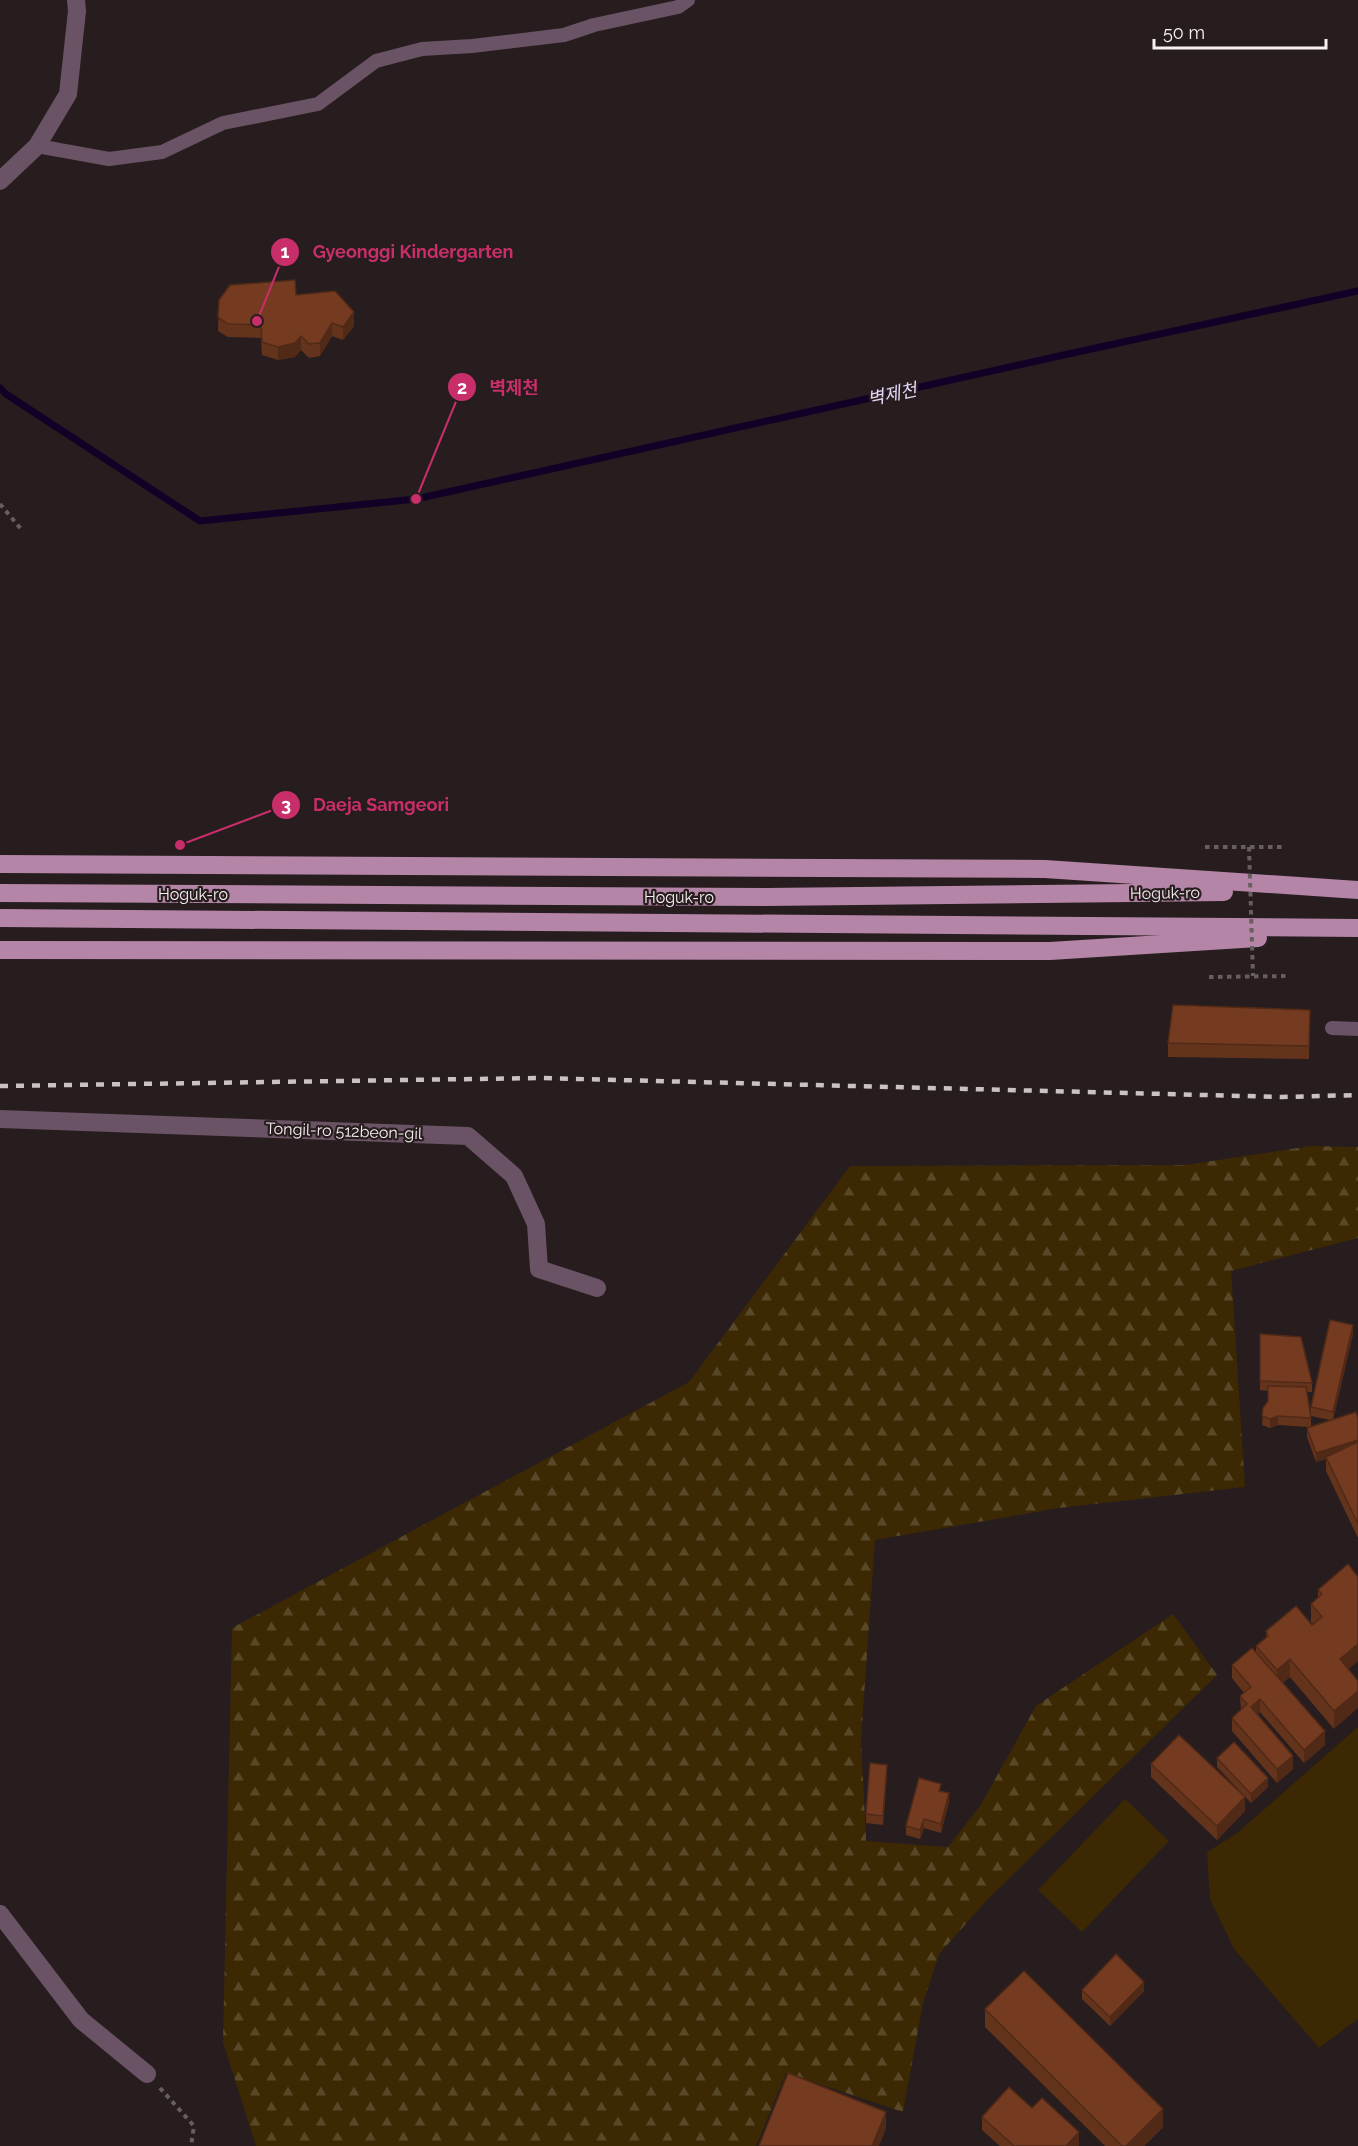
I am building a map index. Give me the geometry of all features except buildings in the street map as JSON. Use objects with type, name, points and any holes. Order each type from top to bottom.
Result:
[{"type":"main road","points":[[0,864],[1045,869],[1358,890]]},
{"type":"main road","name":"Hoguk-ro","points":[[0,893],[766,897],[1358,890]]},
{"type":"main road","name":"Hoguk-ro","points":[[0,918],[1357,928]]},
{"type":"main road","points":[[0,950],[1050,951],[1313,935],[1357,928]]},
{"type":"street","points":[[0,181],[37,146],[68,94],[77,11],[76,0]]},
{"type":"street","name":"Tongil-ro 512beon-gil","points":[[0,1119],[468,1136],[514,1176],[536,1224],[538,1269],[597,1288]]},
{"type":"street","points":[[0,1914],[81,2020],[147,2074]]},
{"type":"lane","points":[[37,146],[108,159],[162,152],[223,123],[318,104],[376,61],[422,49],[472,46],[564,35],[594,25],[678,7],[688,0]]},
{"type":"lane","points":[[1332,1028],[1358,1029]]},
{"type":"path","points":[[0,504],[21,529]]},
{"type":"path","points":[[1205,847],[1285,847]]},
{"type":"path","points":[[1249,847],[1253,976]]},
{"type":"path","points":[[1209,977],[1287,975]]},
{"type":"path","points":[[147,2074],[194,2126],[191,2146]]},
{"type":"green space","points":[[1311,1146],[1358,1147],[1358,1238],[1231,1271],[1245,1487],[1059,1508],[875,1540],[861,1738],[866,1841],[948,1847],[980,1806],[1036,1706],[1173,1614],[1217,1675],[985,1902],[939,1954],[923,2003],[903,2112],[786,2073],[756,2146],[256,2146],[223,2042],[232,1628],[689,1382],[850,1166],[1185,1165]]},
{"type":"green space","points":[[1358,1727],[1358,2019],[1319,2048],[1234,1949],[1210,1899],[1207,1852],[1236,1834]]},
{"type":"green space","points":[[1125,1799],[1169,1841],[1082,1932],[1038,1890]]},
{"type":"waterway","name":"벽제천","points":[[0,388],[200,521],[416,499],[1358,291]]},
{"type":"railway","points":[[0,1086],[540,1078],[1282,1097],[1358,1095]]},
{"type":"place","name":"Gyeonggi Kindergarten","points":[[257,321]]},
{"type":"place","name":"벽제천","points":[[416,499]]},
{"type":"place","name":"Daeja Samgeori","points":[[180,845]]}]
